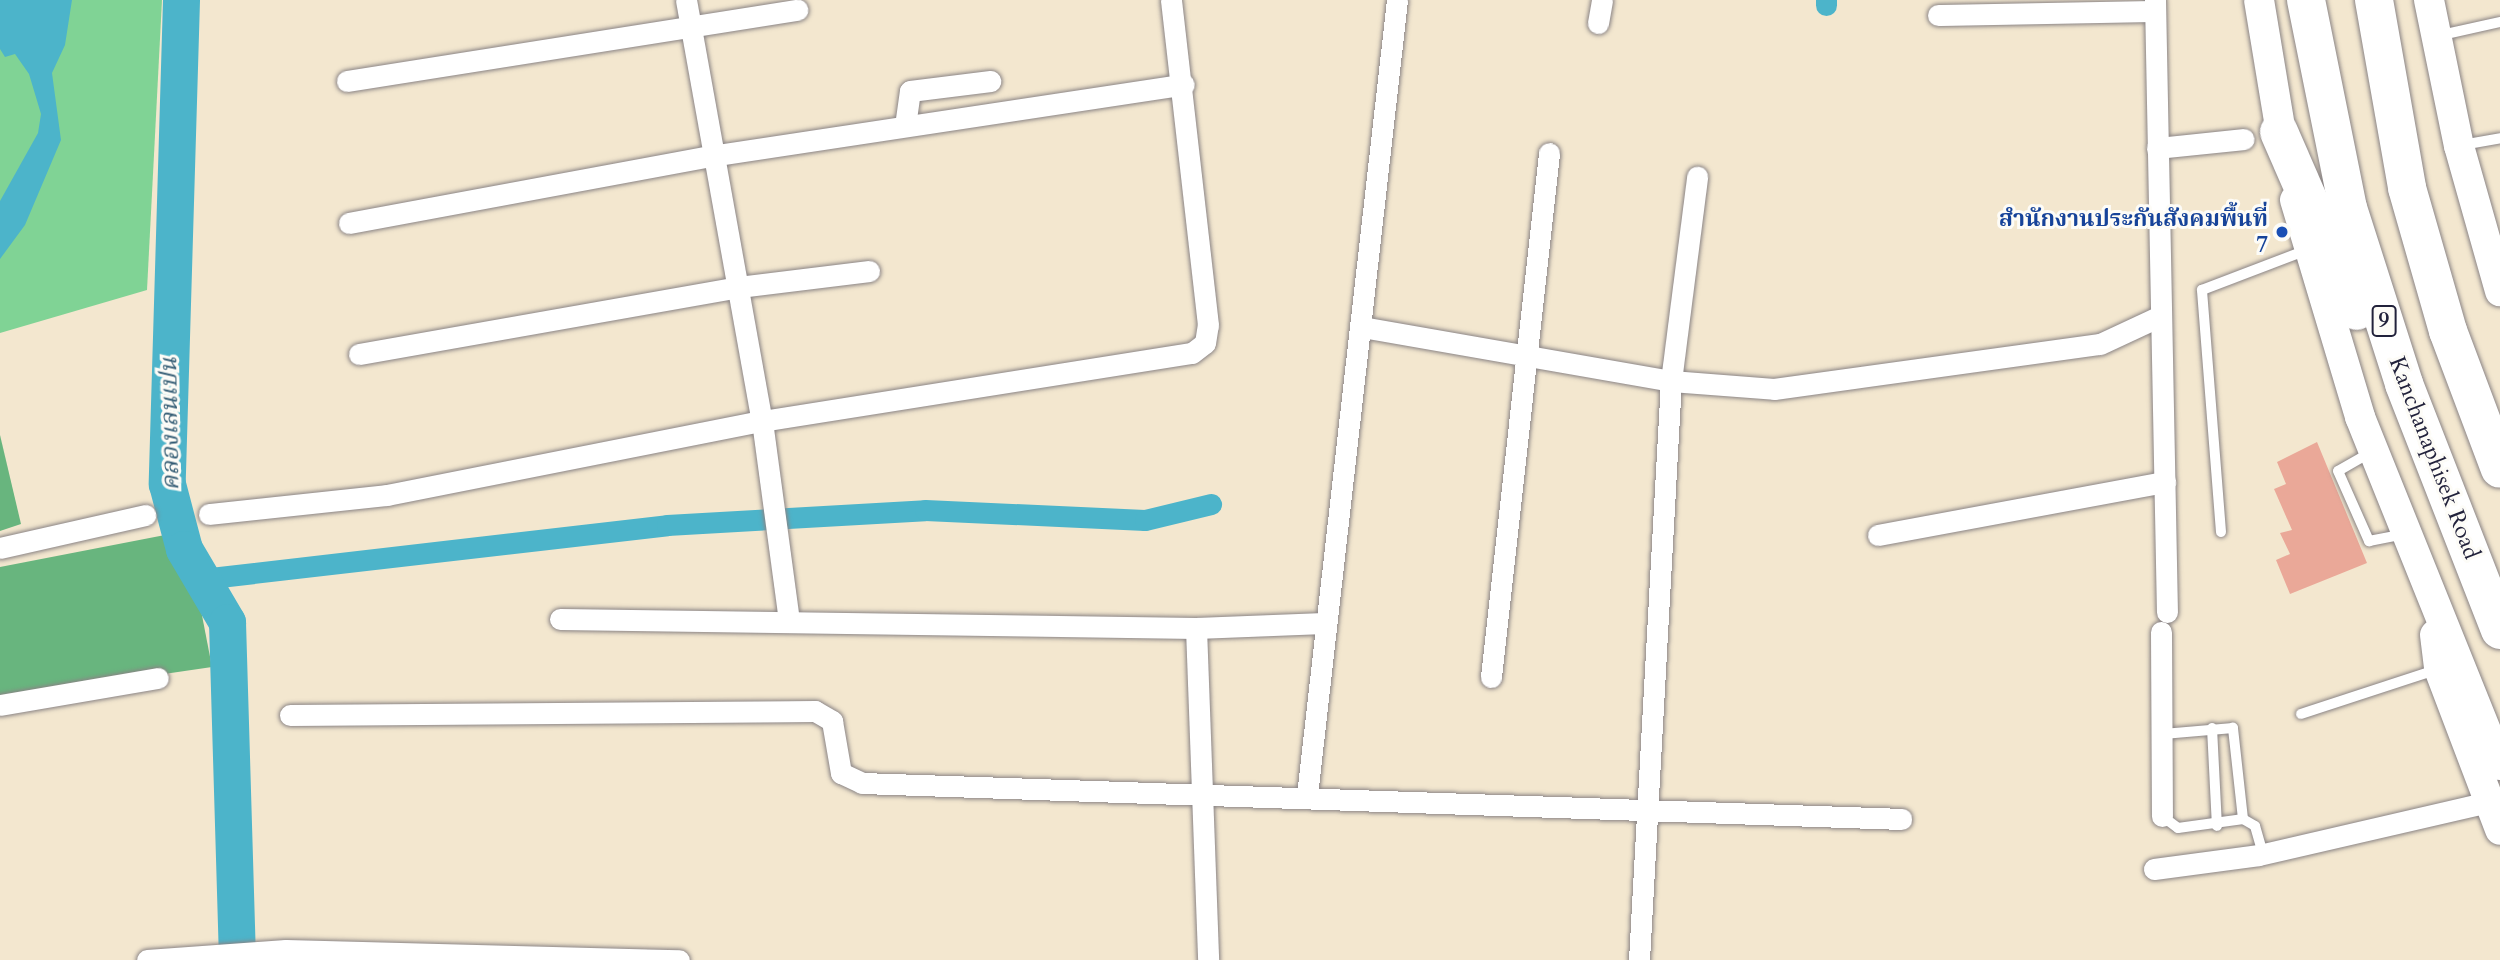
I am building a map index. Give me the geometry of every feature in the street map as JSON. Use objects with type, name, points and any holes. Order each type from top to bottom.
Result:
[{"type":"highway","name":"Kanchanaphisek Road","points":[[2306,0],[2330,143],[2417,416],[2500,630]]},
{"type":"highway","points":[[2374,0],[2407,188],[2448,331],[2500,469]]},
{"type":"highway","points":[[2261,135],[2372,344],[2417,416]]},
{"type":"highway","points":[[2407,188],[2500,396]]},
{"type":"main road","points":[[2259,0],[2261,135],[2307,250],[2374,450],[2500,765]]},
{"type":"main road","points":[[2429,0],[2459,146],[2500,291]]},
{"type":"main road","points":[[2433,598],[2439,669],[2500,830]]},
{"type":"street","points":[[687,0],[718,155],[762,421],[789,621]]},
{"type":"street","points":[[209,513],[387,495],[762,421],[1192,354],[1205,343],[1208,325],[1184,84],[1171,0]]},
{"type":"street","points":[[1307,795],[1324,623],[1362,327],[1397,0]]},
{"type":"street","points":[[1598,23],[1601,0]]},
{"type":"street","points":[[1938,15],[2155,6],[2165,482],[2162,816]]},
{"type":"street","points":[[347,81],[691,24],[797,10]]},
{"type":"street","points":[[905,126],[910,91],[990,81]]},
{"type":"street","points":[[349,223],[718,155],[1184,84]]},
{"type":"street","points":[[2157,148],[2261,135]]},
{"type":"street","points":[[1491,677],[1522,355],[1549,153]]},
{"type":"street","points":[[1639,960],[1650,814],[1671,381],[1697,177]]},
{"type":"street","points":[[359,354],[739,287],[869,271]]},
{"type":"street","points":[[1362,327],[1671,381],[1774,389],[2100,344],[2160,316]]},
{"type":"street","points":[[1878,535],[2165,482]]},
{"type":"street","points":[[0,548],[145,515]]},
{"type":"street","points":[[560,619],[1196,628],[1324,623]]},
{"type":"street","points":[[1196,628],[1208,960]]},
{"type":"street","points":[[0,705],[158,678]]},
{"type":"street","points":[[290,715],[815,711],[832,721],[841,772],[849,780],[1204,796],[1307,795],[1650,814],[1901,819]]},
{"type":"street","points":[[2154,869],[2263,854],[2489,802]]},
{"type":"street","points":[[147,960],[211,951],[679,960]]},
{"type":"lane","points":[[2435,36],[2500,23]]},
{"type":"lane","points":[[2459,146],[2500,138]]},
{"type":"lane","points":[[2221,532],[2202,290],[2307,250]]},
{"type":"lane","points":[[2374,450],[2338,471],[2369,541],[2406,533]]},
{"type":"lane","points":[[2301,714],[2439,669]]},
{"type":"lane","points":[[2163,734],[2228,726],[2238,733],[2243,819]]},
{"type":"lane","points":[[2211,728],[2217,826]]},
{"type":"lane","points":[[2162,816],[2178,828],[2217,826],[2243,819],[2255,826],[2263,854]]},
{"type":"green space","points":[[0,0],[162,0],[147,290],[0,333]]},
{"type":"green space","points":[[0,435],[21,524],[0,531]]},
{"type":"green space","points":[[165,535],[199,600],[212,667],[0,698],[0,567]]},
{"type":"water","points":[[0,0],[72,0],[65,45],[52,73],[61,140],[25,225],[0,259],[0,201],[38,133],[41,114],[29,74],[15,54],[5,57],[0,49]]},
{"type":"building","points":[[2317,442],[2367,563],[2290,594],[2276,560],[2290,554],[2280,533],[2292,530],[2274,489],[2286,484],[2277,462]]},
{"type":"waterway","name":"คลองเลนเปน","points":[[181,0],[167,484],[184,549],[227,622],[237,960]]},
{"type":"waterway","points":[[1826,0],[1826,5]]},
{"type":"waterway","points":[[202,579],[667,525],[925,510],[1145,520],[1211,504]]},
{"type":"place","name":"สำนักงานประกันสังคมพื้นที่ 7","points":[[2282,232]]}]
